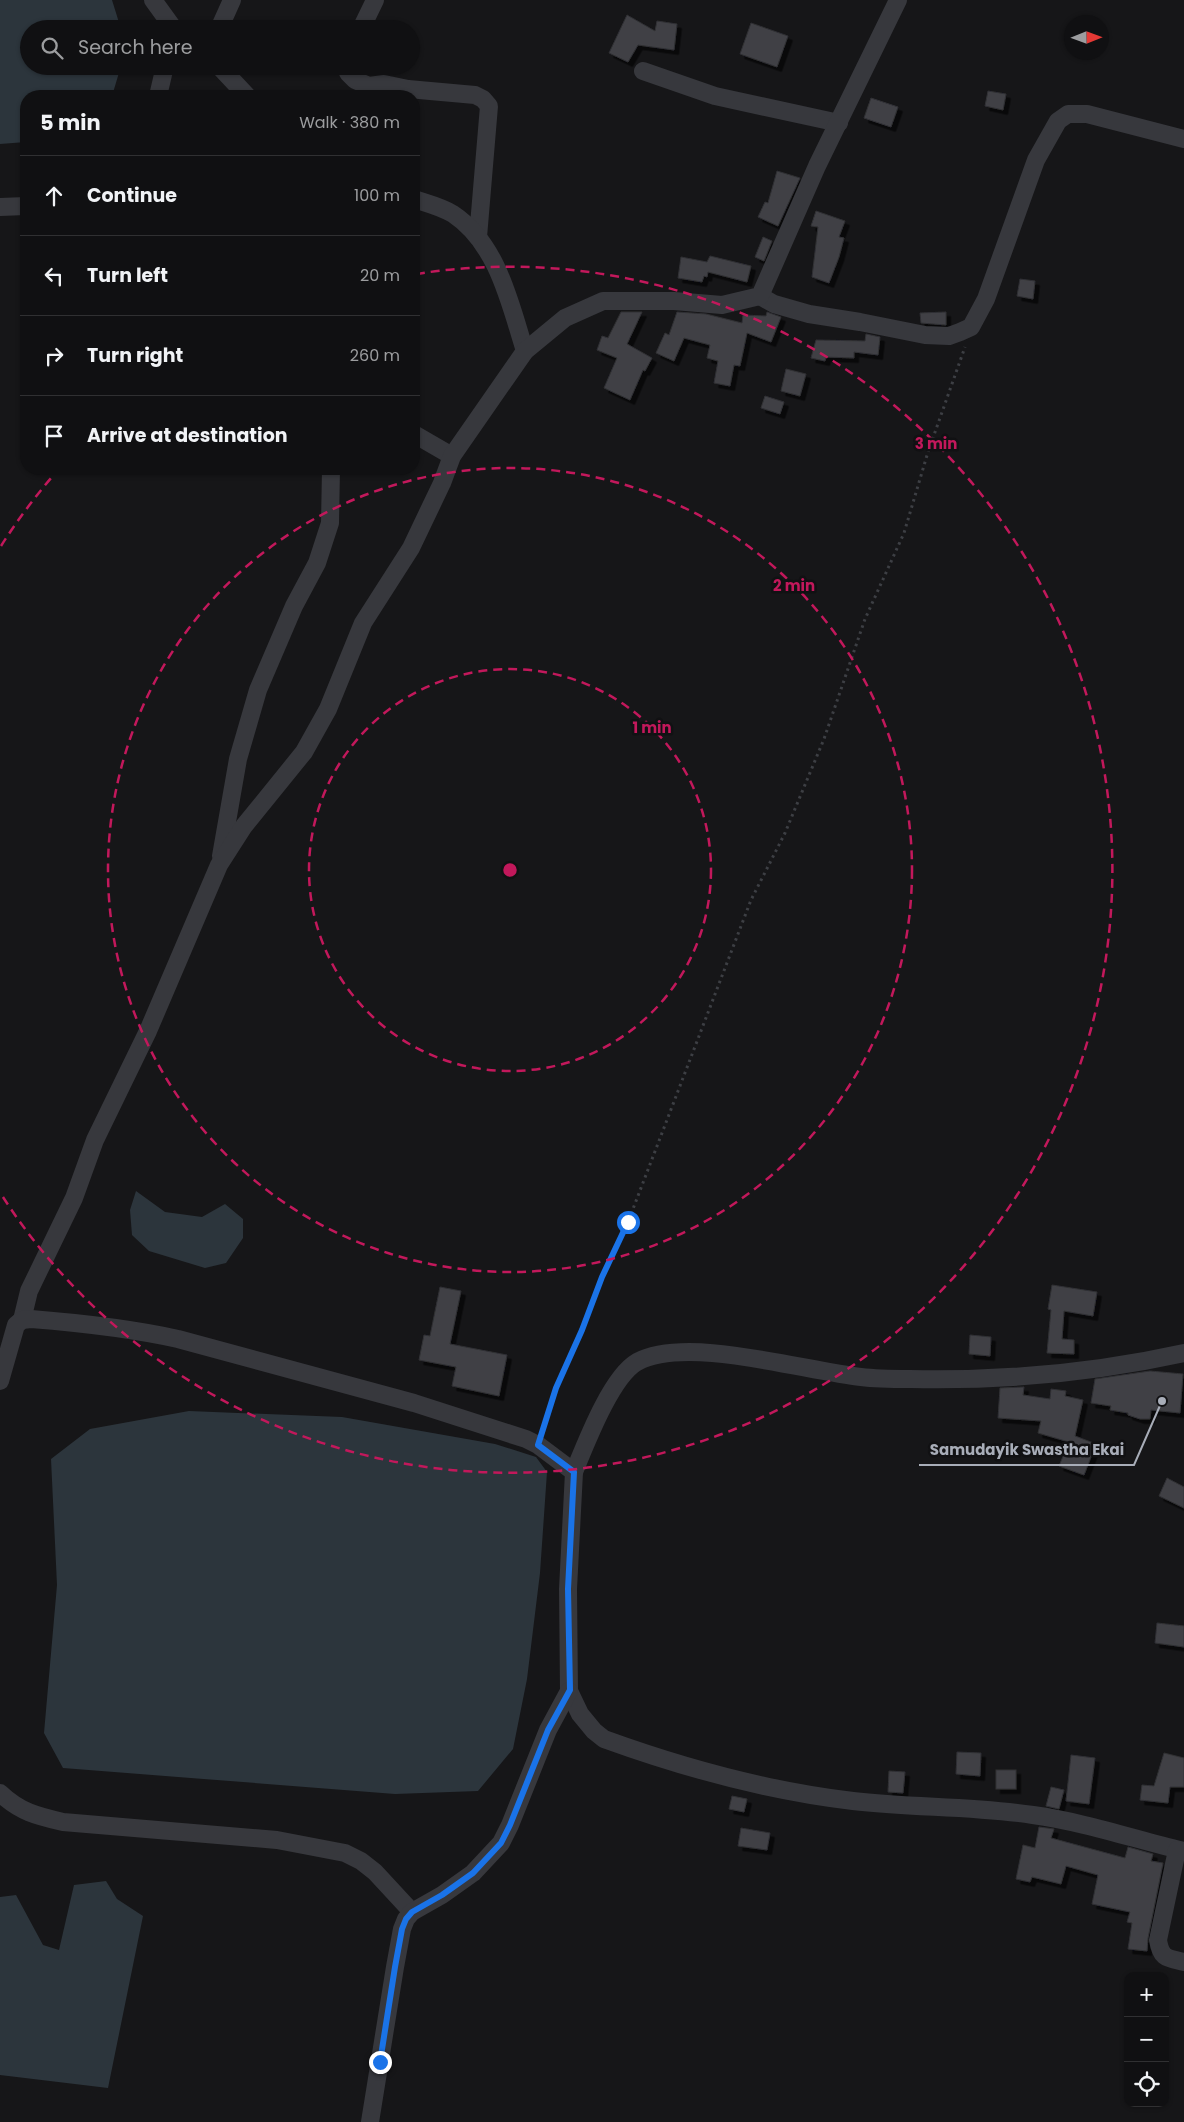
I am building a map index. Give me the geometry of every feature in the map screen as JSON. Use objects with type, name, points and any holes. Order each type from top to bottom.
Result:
[{"type":"street","points":[[153,0],[167,20]]},
{"type":"street","points":[[223,20],[232,0]]},
{"type":"street","points":[[365,20],[375,0]]},
{"type":"street","points":[[760,296],[817,166],[898,0]]},
{"type":"street","points":[[643,71],[715,96],[839,123]]},
{"type":"street","points":[[159,90],[163,75]]},
{"type":"street","points":[[227,75],[241,90]]},
{"type":"street","points":[[350,75],[363,90]]},
{"type":"street","points":[[367,90],[384,84],[419,90]]},
{"type":"street","points":[[420,90],[475,95],[483,99],[489,106],[478,237]]},
{"type":"street","points":[[22,1320],[29,1291],[74,1198],[95,1140],[148,1031],[219,865],[244,826],[304,752],[328,709],[362,623],[410,548],[442,483],[452,456],[525,352],[565,318],[603,301],[674,301],[722,305],[760,296],[774,304],[809,314],[925,335],[949,336],[971,327],[986,300],[1036,160],[1058,120],[1068,114],[1087,114],[1184,138]]},
{"type":"street","points":[[420,200],[452,213],[478,237],[506,290],[525,352]]},
{"type":"street","points":[[0,207],[20,206]]},
{"type":"street","points":[[420,437],[452,456]]},
{"type":"street","points":[[219,865],[238,759],[258,690],[294,606],[317,563],[330,523],[331,475]]},
{"type":"street","points":[[0,1381],[16,1325],[22,1320],[95,1324],[148,1332],[414,1403],[538,1445],[574,1472]]},
{"type":"street","points":[[1184,1353],[1093,1370],[977,1379],[861,1377],[737,1356],[680,1352],[639,1361],[626,1369],[597,1417],[574,1472],[568,1589],[570,1690],[580,1714],[594,1731],[604,1739],[724,1776],[798,1793],[852,1801],[908,1806],[958,1807],[1035,1815],[1126,1835],[1181,1850],[1158,1940],[1160,1951],[1166,1958],[1184,1962]]},
{"type":"street","points":[[370,2122],[402,1929],[412,1912],[442,1895],[473,1873],[501,1843],[548,1730],[570,1690]]},
{"type":"street","points":[[0,1793],[12,1804],[34,1816],[63,1822],[276,1840],[345,1853],[361,1861],[375,1872],[412,1912]]},
{"type":"path","points":[[538,1445],[556,1388],[582,1330],[602,1277],[628,1222],[752,900],[785,833],[824,738],[866,619],[904,533],[928,452],[971,327]]},
{"type":"shaded area","points":[[0,0],[112,0],[118,20],[20,20],[20,75],[118,75],[114,90],[20,90],[20,142],[0,144]]},
{"type":"shaded area","points":[[136,1191],[165,1212],[202,1217],[225,1204],[243,1219],[243,1238],[226,1263],[205,1268],[149,1251],[132,1235],[130,1210]]},
{"type":"shaded area","points":[[189,1411],[342,1417],[495,1444],[536,1457],[547,1472],[540,1573],[527,1679],[513,1749],[478,1791],[395,1794],[63,1768],[44,1733],[57,1585],[51,1459],[90,1429]]},
{"type":"shaded area","points":[[106,1881],[117,1899],[143,1916],[108,2088],[0,2075],[0,1897],[16,1895],[43,1945],[59,1950],[74,1885]]},
{"type":"building","points":[[627,15],[655,31],[657,21],[677,24],[674,50],[638,45],[628,62],[609,53]]},
{"type":"building","points":[[751,23],[788,36],[777,67],[740,54]]},
{"type":"building","points":[[988,91],[1006,94],[1003,110],[985,106]]},
{"type":"building","points":[[871,98],[898,107],[891,127],[864,118]]},
{"type":"building","points":[[777,171],[800,178],[778,226],[758,217],[765,202],[768,203]]},
{"type":"building","points":[[816,211],[845,221],[839,237],[844,238],[829,283],[812,277],[818,227],[811,226]]},
{"type":"building","points":[[763,237],[772,241],[764,261],[755,257]]},
{"type":"building","points":[[710,256],[751,266],[747,282],[708,272],[707,277],[704,276],[702,282],[678,278],[681,257],[707,262]]},
{"type":"building","points":[[1020,279],[1035,281],[1033,299],[1017,296]]},
{"type":"building","points":[[621,312],[642,312],[627,344],[652,358],[645,371],[643,370],[630,400],[604,388],[617,358],[597,350],[602,336],[608,338]]},
{"type":"building","points":[[677,312],[706,314],[742,323],[743,315],[766,316],[767,312],[781,317],[771,342],[747,333],[740,366],[734,365],[730,386],[714,383],[718,361],[707,358],[710,345],[684,338],[674,361],[656,353],[665,333],[669,335]]},
{"type":"building","points":[[946,312],[946,325],[921,323],[920,313]]},
{"type":"building","points":[[866,334],[880,337],[878,355],[854,352],[854,358],[826,357],[825,361],[811,358],[816,340],[865,341]]},
{"type":"building","points":[[786,369],[806,374],[800,396],[781,391]]},
{"type":"building","points":[[765,396],[784,402],[780,414],[761,408]]},
{"type":"building","points":[[1052,1285],[1097,1292],[1093,1316],[1064,1311],[1062,1339],[1074,1340],[1074,1354],[1047,1353],[1051,1310],[1048,1309]]},
{"type":"building","points":[[440,1287],[461,1291],[450,1344],[507,1355],[499,1396],[452,1386],[456,1367],[419,1360],[424,1335],[430,1336]]},
{"type":"building","points":[[970,1335],[991,1337],[990,1356],[969,1354]]},
{"type":"building","points":[[1150,1371],[1183,1374],[1180,1413],[1151,1410],[1150,1419],[1140,1419],[1128,1415],[1128,1413],[1110,1410],[1111,1406],[1091,1403],[1095,1379]]},
{"type":"building","points":[[1024,1387],[1023,1395],[1050,1399],[1051,1389],[1066,1391],[1065,1396],[1083,1400],[1075,1436],[1096,1444],[1084,1475],[1059,1466],[1069,1442],[1038,1433],[1041,1421],[998,1418],[1000,1388]]},
{"type":"building","points":[[1167,1478],[1184,1487],[1184,1508],[1159,1496]]},
{"type":"building","points":[[1157,1623],[1184,1626],[1184,1647],[1155,1643]]},
{"type":"building","points":[[957,1752],[981,1753],[980,1776],[956,1774]]},
{"type":"building","points":[[1164,1753],[1184,1758],[1184,1787],[1170,1787],[1168,1803],[1140,1800],[1142,1785],[1154,1786]]},
{"type":"building","points":[[1071,1755],[1095,1758],[1089,1804],[1066,1801]]},
{"type":"building","points":[[996,1770],[1016,1770],[1016,1789],[996,1789]]},
{"type":"building","points":[[889,1771],[905,1772],[903,1793],[888,1792]]},
{"type":"building","points":[[1051,1787],[1064,1790],[1059,1809],[1046,1806]]},
{"type":"building","points":[[732,1796],[747,1799],[744,1812],[729,1809]]},
{"type":"building","points":[[1039,1827],[1054,1829],[1051,1838],[1125,1858],[1128,1847],[1153,1854],[1151,1861],[1163,1863],[1147,1951],[1128,1949],[1132,1923],[1127,1922],[1130,1912],[1092,1904],[1098,1875],[1066,1866],[1061,1884],[1032,1877],[1030,1882],[1016,1879],[1023,1845],[1035,1848]]},
{"type":"building","points":[[741,1828],[770,1833],[767,1850],[738,1846]]},
{"type":"place","name":"Samudayik Swastha Ekai","points":[[1162,1401]]},
{"type":"route","points":[[380,2062],[395,1967],[402,1929],[406,1919],[412,1912],[442,1895],[473,1873],[501,1843],[548,1730],[561,1703],[570,1690],[568,1589],[574,1472],[538,1445],[556,1388],[582,1330],[602,1277],[628,1222]]}]
